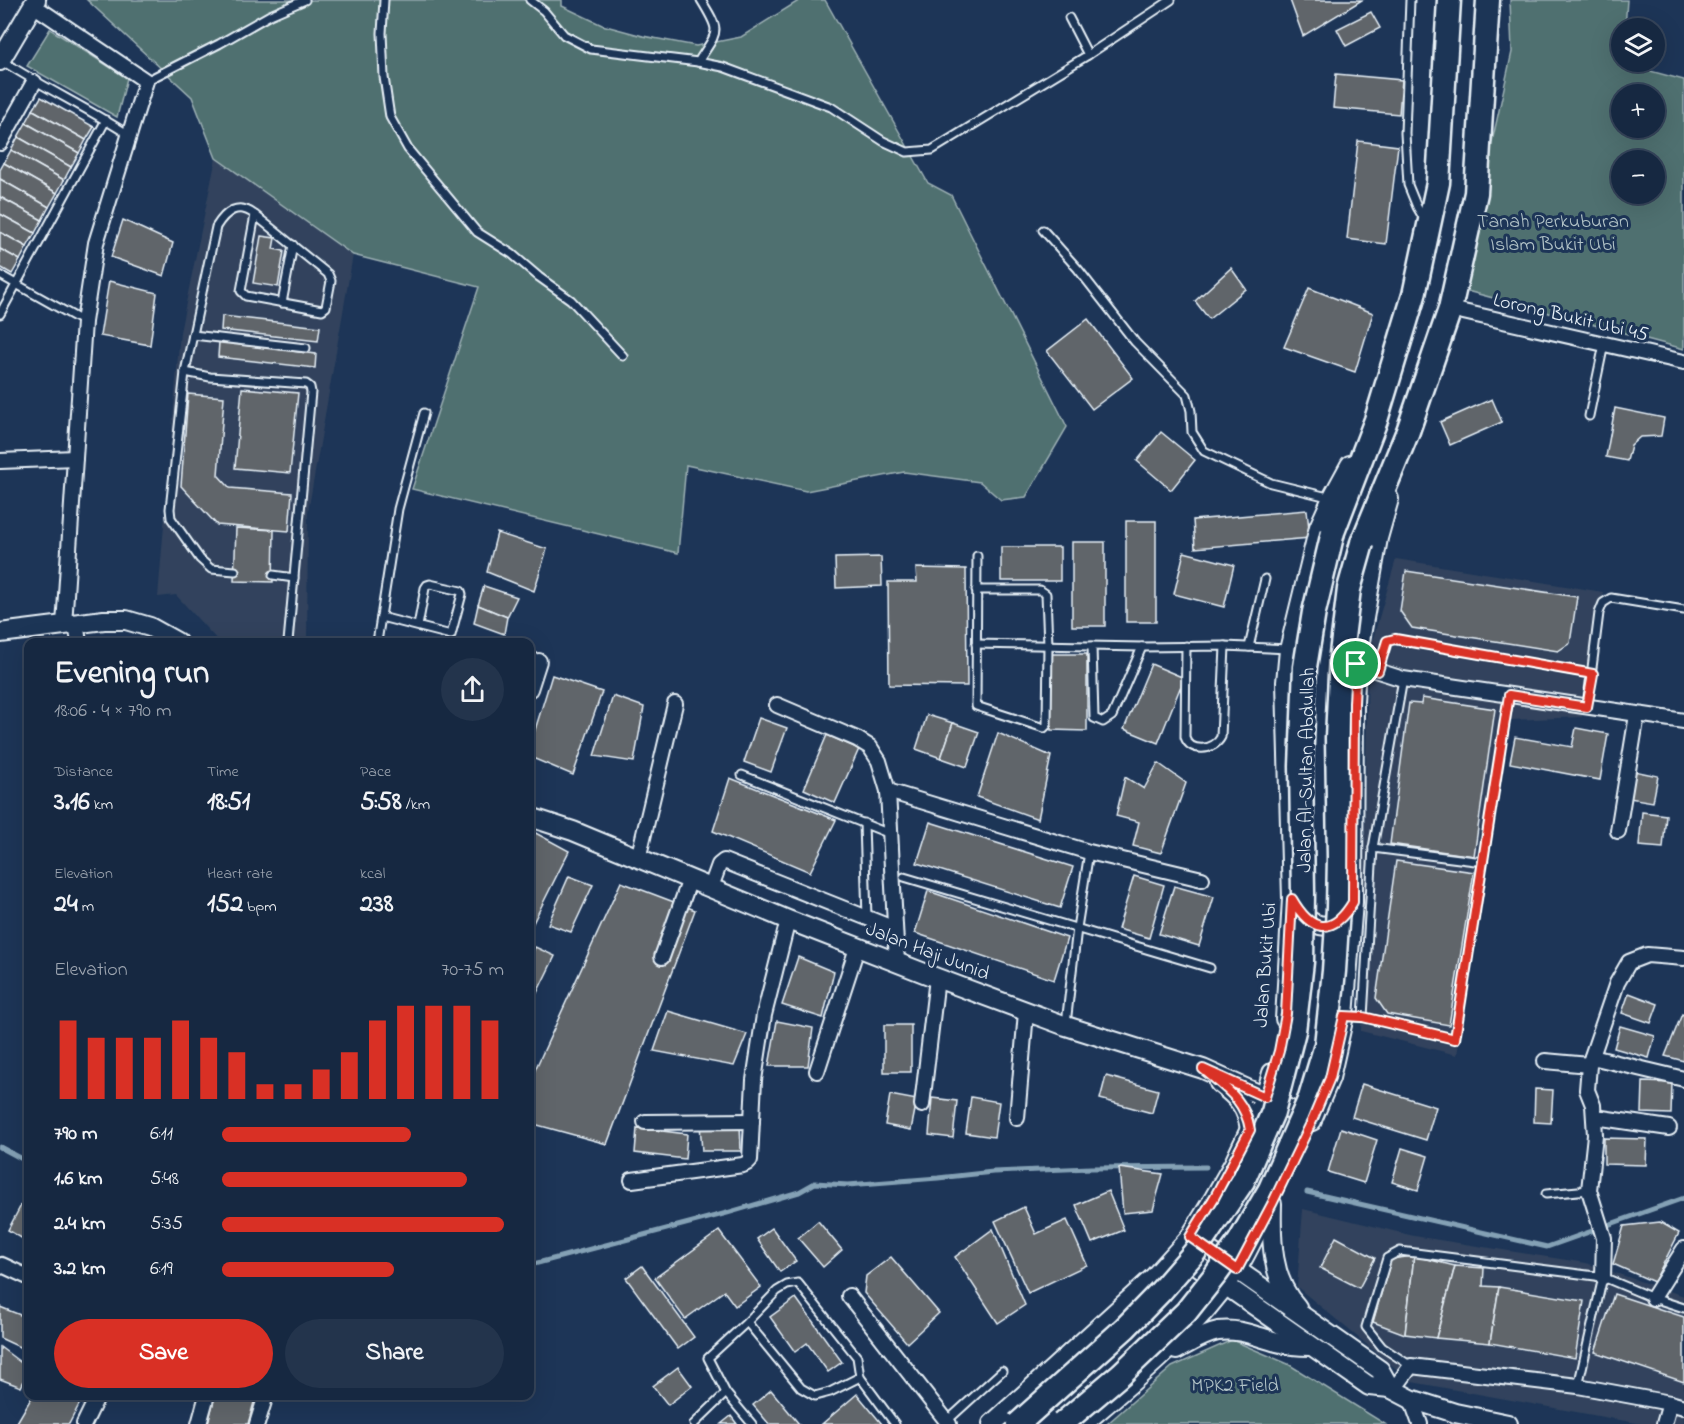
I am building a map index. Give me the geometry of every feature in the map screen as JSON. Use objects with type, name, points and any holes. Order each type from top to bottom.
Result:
[{"type":"main road","name":"Jalan Al-Sultan Abdullah","points":[[1018,1424],[1125,1328],[1194,1253],[1243,1181],[1273,1112],[1293,1031],[1302,962],[1301,766],[1305,667],[1314,612],[1333,531],[1376,420],[1414,295],[1429,227],[1438,183],[1449,0]]},
{"type":"main road","name":"Jalan Al-Sultan Abdullah","points":[[1062,1424],[1121,1374],[1186,1312],[1239,1242],[1270,1189],[1310,1098],[1326,1045],[1338,908],[1337,738],[1341,654],[1350,589],[1362,543],[1408,431],[1450,309],[1476,193],[1488,0]]},
{"type":"street","points":[[0,61],[34,3],[146,81],[96,243],[84,322],[75,458],[70,624],[77,638]]},
{"type":"street","points":[[0,143],[34,82]]},
{"type":"street","name":"Lorong Bukit Ubi 45","points":[[1450,309],[1684,362]]},
{"type":"street","name":"Jalan Bukit Ubi","points":[[992,1424],[1153,1278],[1178,1252],[1190,1237],[1219,1189],[1265,1097],[1279,1051],[1286,1014],[1292,899],[1286,682],[1289,650],[1319,527],[1332,498],[1376,420]]},
{"type":"street","points":[[1083,1424],[1160,1358],[1199,1318],[1237,1270],[1272,1204],[1330,1078],[1344,1016],[1353,902],[1356,664],[1378,537],[1408,431]]},
{"type":"street","points":[[0,461],[75,458]]},
{"type":"street","points":[[0,633],[126,620],[150,627],[170,638]]},
{"type":"street","points":[[534,676],[539,661]]},
{"type":"street","points":[[1356,664],[1403,679],[1684,721]]},
{"type":"street","points":[[638,859],[675,704]]},
{"type":"street","points":[[777,705],[857,739],[870,747],[879,761],[888,790],[897,963]]},
{"type":"street","points":[[1618,831],[1636,715]]},
{"type":"street","points":[[888,790],[1089,852],[1202,879]]},
{"type":"street","name":"Jalan Haji Junid","points":[[534,818],[573,831],[857,948],[1026,1012],[1203,1069],[1312,1121]]},
{"type":"street","points":[[711,887],[719,865],[724,861],[895,929]]},
{"type":"street","points":[[662,957],[690,879]]},
{"type":"street","points":[[1292,899],[1305,919],[1317,926],[1330,925],[1344,917],[1353,902]]},
{"type":"street","points":[[632,1180],[747,1163],[750,1160],[754,1080],[764,1015],[788,920]]},
{"type":"street","points":[[817,1071],[857,948]]},
{"type":"street","points":[[1603,1276],[1604,1239],[1589,1190],[1595,1135],[1593,1105],[1587,1090],[1590,1061],[1617,983],[1629,962],[1647,955],[1684,958]]},
{"type":"street","points":[[922,1105],[937,978]]},
{"type":"street","points":[[1017,1118],[1026,1012]]},
{"type":"street","points":[[1545,1061],[1590,1061],[1684,1079]]},
{"type":"street","points":[[1203,1069],[1239,1100],[1248,1117],[1250,1130]]},
{"type":"street","points":[[1595,1117],[1669,1128]]},
{"type":"street","points":[[645,1122],[752,1121]]},
{"type":"street","points":[[1272,1204],[1271,1234],[1276,1270],[1292,1302],[1311,1322]]},
{"type":"street","points":[[1190,1237],[1380,1370],[1392,1388]]},
{"type":"street","points":[[1653,1299],[1684,1250]]},
{"type":"street","points":[[1178,1252],[1369,1386],[1392,1388],[1411,1399],[1455,1413],[1508,1424]]},
{"type":"street","points":[[0,1267],[7,1266],[24,1275]]},
{"type":"street","points":[[849,1296],[948,1422]]},
{"type":"street","points":[[1160,1358],[1199,1338],[1218,1332],[1238,1330],[1278,1342],[1312,1346]]},
{"type":"street","points":[[1392,1388],[1411,1366],[1578,1386],[1684,1407]]},
{"type":"street","points":[[1411,1399],[1420,1424]]},
{"type":"street","points":[[84,1424],[96,1400]]},
{"type":"street","points":[[199,1424],[206,1400]]},
{"type":"street","points":[[257,1424],[264,1400]]},
{"type":"street","points":[[1664,1424],[1670,1403]]},
{"type":"lane","points":[[146,81],[270,15],[305,0]]},
{"type":"lane","points":[[384,0],[382,33],[385,87],[390,117],[408,149],[477,232],[512,254],[571,300],[622,356]]},
{"type":"lane","points":[[531,0],[564,34],[591,49],[723,67],[831,107],[883,141],[907,152],[932,150],[1089,55],[1170,0]]},
{"type":"lane","points":[[698,62],[716,34],[713,19],[701,0]]},
{"type":"lane","points":[[1410,0],[1406,133],[1408,184],[1417,207],[1429,227]]},
{"type":"lane","points":[[1069,18],[1089,55]]},
{"type":"lane","points":[[0,61],[129,135]]},
{"type":"lane","points":[[0,314],[106,120]]},
{"type":"lane","points":[[235,572],[211,569],[200,559],[171,518],[170,509],[185,372],[216,227],[231,211],[238,208],[248,209],[330,277],[326,307],[322,310],[246,296],[241,291],[255,215]]},
{"type":"lane","points":[[1043,230],[1078,269],[1152,362],[1187,395],[1191,411],[1192,432],[1204,451],[1270,483],[1332,498]]},
{"type":"lane","points":[[282,303],[293,245]]},
{"type":"lane","points":[[0,274],[84,322]]},
{"type":"lane","points":[[193,335],[306,348]]},
{"type":"lane","points":[[1589,416],[1604,344]]},
{"type":"lane","points":[[185,372],[210,377],[306,384],[310,387],[288,638]]},
{"type":"lane","points":[[378,638],[398,509],[424,413]]},
{"type":"lane","points":[[976,590],[1040,590],[1046,594],[1047,725],[1044,728],[976,706],[975,644],[976,590],[977,556]]},
{"type":"lane","points":[[273,575],[294,578]]},
{"type":"lane","points":[[1249,647],[1265,579]]},
{"type":"lane","points":[[381,617],[450,635],[461,591],[427,585],[418,626]]},
{"type":"lane","points":[[1587,707],[1599,613],[1603,603],[1611,598],[1684,610]]},
{"type":"lane","points":[[1378,671],[1387,641],[1395,639],[1593,674]]},
{"type":"lane","points":[[975,644],[1225,646],[1289,650]]},
{"type":"lane","points":[[1092,646],[1094,718],[1103,722],[1112,717],[1142,647]]},
{"type":"lane","points":[[1186,646],[1185,737],[1187,744],[1193,748],[1212,747],[1218,743],[1221,736],[1225,646]]},
{"type":"lane","points":[[1363,1017],[1373,848],[1403,679]]},
{"type":"lane","points":[[1344,1016],[1363,1017],[1455,1039],[1509,695]]},
{"type":"lane","points":[[742,775],[891,834]]},
{"type":"lane","points":[[864,823],[867,918]]},
{"type":"lane","points":[[1373,848],[1483,862]]},
{"type":"lane","points":[[1066,1026],[1077,928],[1089,852]]},
{"type":"lane","points":[[904,877],[1210,968]]},
{"type":"lane","points":[[1546,1194],[1589,1190]]},
{"type":"lane","points":[[1411,1366],[1382,1347],[1366,1327],[1387,1258],[1400,1251],[1603,1276],[1653,1299],[1684,1308]]},
{"type":"lane","points":[[1578,1386],[1603,1276]]},
{"type":"lane","points":[[752,1424],[726,1394],[708,1358],[777,1291],[787,1285],[798,1283],[857,1357],[860,1377],[895,1424]]},
{"type":"lane","points":[[747,1322],[801,1388],[815,1396],[830,1392],[860,1377]]},
{"type":"lane","points":[[948,1422],[1002,1371]]},
{"type":"lane","points":[[694,1424],[726,1394]]},
{"type":"shaded area","points":[[216,158],[353,255],[308,512],[307,638],[215,638],[176,595],[158,597],[180,332]]},
{"type":"shaded area","points":[[1396,559],[1603,592],[1582,717],[1510,720],[1457,1055],[1361,1031],[1368,656]]},
{"type":"shaded area","points":[[1303,1209],[1414,1236],[1586,1263],[1684,1296],[1684,1424],[1642,1424],[1412,1382],[1297,1287]]},
{"type":"green space","points":[[87,0],[562,0],[562,6],[602,25],[696,46],[741,37],[800,0],[825,0],[928,183],[951,195],[1067,427],[1026,497],[1001,500],[980,482],[904,472],[806,491],[686,465],[678,553],[412,489],[479,287],[353,255],[216,158],[192,97]]},
{"type":"green space","name":"Tanah Perkuburan Islam Bukit Ubi","points":[[1510,0],[1627,0],[1626,18],[1611,18],[1611,72],[1654,72],[1684,80],[1684,349],[1467,291],[1460,286],[1512,52]]},
{"type":"green space","points":[[50,29],[127,78],[117,117],[27,66]]},
{"type":"green space","name":"MPK2 Field","points":[[1232,1340],[1288,1364],[1385,1424],[1107,1424],[1172,1367]]},
{"type":"building","points":[[1290,0],[1362,0],[1303,36]]},
{"type":"building","points":[[1371,12],[1380,28],[1346,46],[1337,29]]},
{"type":"building","points":[[1336,74],[1402,80],[1399,114],[1333,108]]},
{"type":"building","points":[[41,97],[94,127],[86,140],[33,110]]},
{"type":"building","points":[[33,110],[86,140],[79,153],[26,123]]},
{"type":"building","points":[[26,123],[79,153],[71,167],[18,137]]},
{"type":"building","points":[[18,137],[71,167],[64,180],[11,150]]},
{"type":"building","points":[[1358,141],[1398,146],[1386,244],[1347,239]]},
{"type":"building","points":[[11,150],[64,180],[57,193],[4,163]]},
{"type":"building","points":[[4,163],[57,193],[49,207],[0,179],[0,170]]},
{"type":"building","points":[[0,179],[49,207],[42,220],[0,197]]},
{"type":"building","points":[[0,197],[42,220],[35,233],[0,214]]},
{"type":"building","points":[[0,214],[35,233],[27,247],[0,232]]},
{"type":"building","points":[[123,220],[173,243],[164,276],[111,257]]},
{"type":"building","points":[[0,232],[27,247],[20,260],[0,249]]},
{"type":"building","points":[[261,236],[275,238],[273,249],[284,251],[278,287],[253,283]]},
{"type":"building","points":[[0,249],[20,260],[12,274],[0,267]]},
{"type":"building","points":[[1231,268],[1246,289],[1209,319],[1195,301]]},
{"type":"building","points":[[109,281],[157,293],[150,345],[100,336]]},
{"type":"building","points":[[1309,288],[1373,313],[1355,372],[1284,347]]},
{"type":"building","points":[[222,316],[320,327],[318,341],[221,330]]},
{"type":"building","points":[[1088,319],[1133,378],[1092,409],[1047,351]]},
{"type":"building","points":[[219,342],[316,354],[315,368],[218,357]]},
{"type":"building","points":[[242,388],[298,393],[290,473],[235,468]]},
{"type":"building","points":[[188,394],[224,397],[218,475],[230,488],[292,493],[289,531],[217,525],[181,486]]},
{"type":"building","points":[[1492,399],[1502,422],[1450,445],[1440,422]]},
{"type":"building","points":[[1615,408],[1664,418],[1661,436],[1640,437],[1631,445],[1627,461],[1606,457]]},
{"type":"building","points":[[1161,432],[1195,460],[1171,490],[1137,461]]},
{"type":"building","points":[[1307,510],[1310,538],[1195,548],[1193,520]]},
{"type":"building","points":[[1126,521],[1156,521],[1156,622],[1126,622]]},
{"type":"building","points":[[236,528],[274,530],[273,582],[234,581]]},
{"type":"building","points":[[497,533],[547,549],[534,591],[487,572]]},
{"type":"building","points":[[1072,542],[1105,542],[1105,626],[1072,626]]},
{"type":"building","points":[[1001,547],[1060,547],[1060,581],[1001,581]]},
{"type":"building","points":[[1184,552],[1234,565],[1224,607],[1174,594]]},
{"type":"building","points":[[881,557],[882,586],[836,588],[835,558]]},
{"type":"building","points":[[916,568],[966,569],[967,686],[889,685],[888,582],[917,582]]},
{"type":"building","points":[[1406,571],[1577,597],[1570,643],[1558,651],[1412,628],[1400,611]]},
{"type":"building","points":[[484,586],[517,597],[507,617],[478,605]]},
{"type":"building","points":[[478,605],[507,617],[504,634],[474,623]]},
{"type":"building","points":[[1051,654],[1087,654],[1087,731],[1051,730]]},
{"type":"building","points":[[1151,664],[1184,678],[1158,743],[1124,729]]},
{"type":"building","points":[[552,675],[602,692],[573,775],[534,759],[534,733]]},
{"type":"building","points":[[613,696],[644,707],[634,762],[594,756]]},
{"type":"building","points":[[1422,698],[1495,709],[1474,856],[1390,844],[1409,703],[1421,704]]},
{"type":"building","points":[[927,715],[953,723],[941,758],[916,749]]},
{"type":"building","points":[[759,718],[787,728],[771,772],[744,762]]},
{"type":"building","points":[[953,723],[979,732],[967,767],[941,758]]},
{"type":"building","points":[[1576,728],[1608,734],[1600,780],[1510,763],[1515,737],[1572,747]]},
{"type":"building","points":[[998,733],[1051,756],[1038,819],[977,797]]},
{"type":"building","points":[[827,735],[859,749],[835,803],[804,789]]},
{"type":"building","points":[[1158,763],[1186,783],[1161,853],[1133,846],[1139,822],[1116,816],[1125,777],[1144,789]]},
{"type":"building","points":[[1634,771],[1658,776],[1653,802],[1629,798]]},
{"type":"building","points":[[730,778],[836,820],[810,872],[713,831]]},
{"type":"building","points":[[1642,812],[1666,815],[1663,848],[1639,846]]},
{"type":"building","points":[[930,822],[1073,867],[1060,908],[917,863]]},
{"type":"building","points":[[534,832],[569,851],[534,921]]},
{"type":"building","points":[[1396,861],[1474,872],[1449,1025],[1387,1014],[1376,998]]},
{"type":"building","points":[[569,876],[593,885],[571,932],[548,924]]},
{"type":"building","points":[[1134,876],[1164,885],[1149,938],[1118,929]]},
{"type":"building","points":[[621,882],[695,910],[607,1144],[534,1124],[534,1072]]},
{"type":"building","points":[[1174,886],[1214,897],[1199,946],[1159,934]]},
{"type":"building","points":[[928,891],[1067,938],[1054,980],[915,933]]},
{"type":"building","points":[[535,947],[555,956],[534,999]]},
{"type":"building","points":[[798,957],[834,972],[823,1018],[782,1005]]},
{"type":"building","points":[[1629,993],[1658,1004],[1651,1023],[1622,1013]]},
{"type":"building","points":[[668,1011],[747,1034],[734,1066],[654,1051]]},
{"type":"building","points":[[1682,1014],[1684,1015],[1684,1061],[1665,1056]]},
{"type":"building","points":[[777,1021],[813,1028],[808,1066],[769,1066]]},
{"type":"building","points":[[884,1025],[911,1025],[911,1072],[884,1072]]},
{"type":"building","points":[[1620,1026],[1655,1036],[1649,1058],[1614,1048]]},
{"type":"building","points":[[1106,1076],[1158,1090],[1152,1113],[1100,1099]]},
{"type":"building","points":[[1643,1082],[1672,1083],[1671,1114],[1642,1113]]},
{"type":"building","points":[[1362,1084],[1436,1107],[1426,1140],[1352,1117]]},
{"type":"building","points":[[1535,1089],[1553,1090],[1551,1123],[1534,1122]]},
{"type":"building","points":[[890,1095],[917,1100],[911,1130],[885,1125]]},
{"type":"building","points":[[971,1097],[999,1102],[994,1137],[966,1133]]},
{"type":"building","points":[[932,1098],[957,1101],[953,1138],[929,1135]]},
{"type":"building","points":[[740,1123],[741,1151],[702,1151],[700,1124]]},
{"type":"building","points":[[637,1128],[687,1134],[685,1159],[635,1153]]},
{"type":"building","points":[[1341,1128],[1377,1140],[1364,1183],[1328,1172]]},
{"type":"building","points":[[1604,1138],[1647,1139],[1646,1165],[1604,1164]]},
{"type":"building","points":[[1402,1148],[1428,1156],[1418,1190],[1392,1182]]},
{"type":"building","points":[[1119,1168],[1163,1174],[1153,1210],[1123,1213]]},
{"type":"building","points":[[1108,1191],[1124,1230],[1092,1243],[1076,1205]]},
{"type":"building","points":[[24,1200],[24,1240],[8,1230]]},
{"type":"building","points":[[1024,1207],[1036,1234],[1067,1220],[1087,1265],[1028,1293],[995,1221]]},
{"type":"building","points":[[818,1221],[842,1250],[823,1267],[798,1238]]},
{"type":"building","points":[[1660,1222],[1679,1233],[1654,1282],[1613,1264],[1624,1226]]},
{"type":"building","points":[[772,1228],[796,1261],[780,1272],[757,1239]]},
{"type":"building","points":[[993,1229],[1025,1305],[998,1323],[955,1257]]},
{"type":"building","points":[[719,1231],[761,1287],[735,1306],[724,1291],[685,1319],[655,1278]]},
{"type":"building","points":[[1336,1237],[1375,1258],[1359,1288],[1320,1268]]},
{"type":"building","points":[[1414,1256],[1405,1334],[1373,1322],[1391,1259]]},
{"type":"building","points":[[1414,1256],[1455,1266],[1436,1338],[1405,1334]]},
{"type":"building","points":[[891,1257],[939,1313],[907,1343],[864,1293],[866,1276]]},
{"type":"building","points":[[642,1266],[694,1337],[678,1349],[626,1278]]},
{"type":"building","points":[[1455,1266],[1484,1268],[1483,1286],[1499,1287],[1490,1343],[1436,1338]]},
{"type":"building","points":[[1499,1287],[1584,1301],[1575,1358],[1490,1343]]},
{"type":"building","points":[[1614,1294],[1684,1317],[1684,1382],[1595,1352]]},
{"type":"building","points":[[796,1298],[842,1362],[828,1372],[807,1343],[795,1352],[770,1317]]},
{"type":"building","points":[[0,1307],[24,1316],[24,1349],[0,1338]]},
{"type":"building","points":[[0,1347],[24,1365],[24,1381],[21,1387],[0,1379]]},
{"type":"building","points":[[678,1367],[692,1386],[668,1405],[653,1386]]},
{"type":"building","points":[[771,1390],[799,1424],[769,1424],[753,1405]]},
{"type":"building","points":[[857,1394],[882,1424],[822,1424]]},
{"type":"building","points":[[30,1400],[81,1400],[69,1424],[16,1424]]},
{"type":"building","points":[[214,1400],[255,1400],[248,1424],[208,1424]]},
{"type":"building","points":[[731,1416],[737,1424],[721,1424]]},
{"type":"waterway","points":[[0,1147],[24,1160]]},
{"type":"waterway","points":[[534,1264],[727,1213],[799,1192],[815,1183],[848,1185],[993,1172],[1206,1167]]},
{"type":"waterway","points":[[1307,1192],[1547,1247],[1592,1231]]},
{"type":"waterway","points":[[1605,1226],[1684,1198]]},
{"type":"route","points":[[1395,639],[1593,674],[1587,707],[1509,695],[1455,1039],[1363,1017],[1344,1016],[1330,1078],[1312,1121],[1237,1270],[1190,1237],[1214,1198],[1250,1130],[1248,1117],[1239,1100],[1203,1069],[1265,1097],[1279,1051],[1286,1014],[1292,899],[1305,919],[1317,926],[1330,925],[1344,917],[1353,902],[1356,664],[1378,671],[1387,641],[1395,639]]}]
